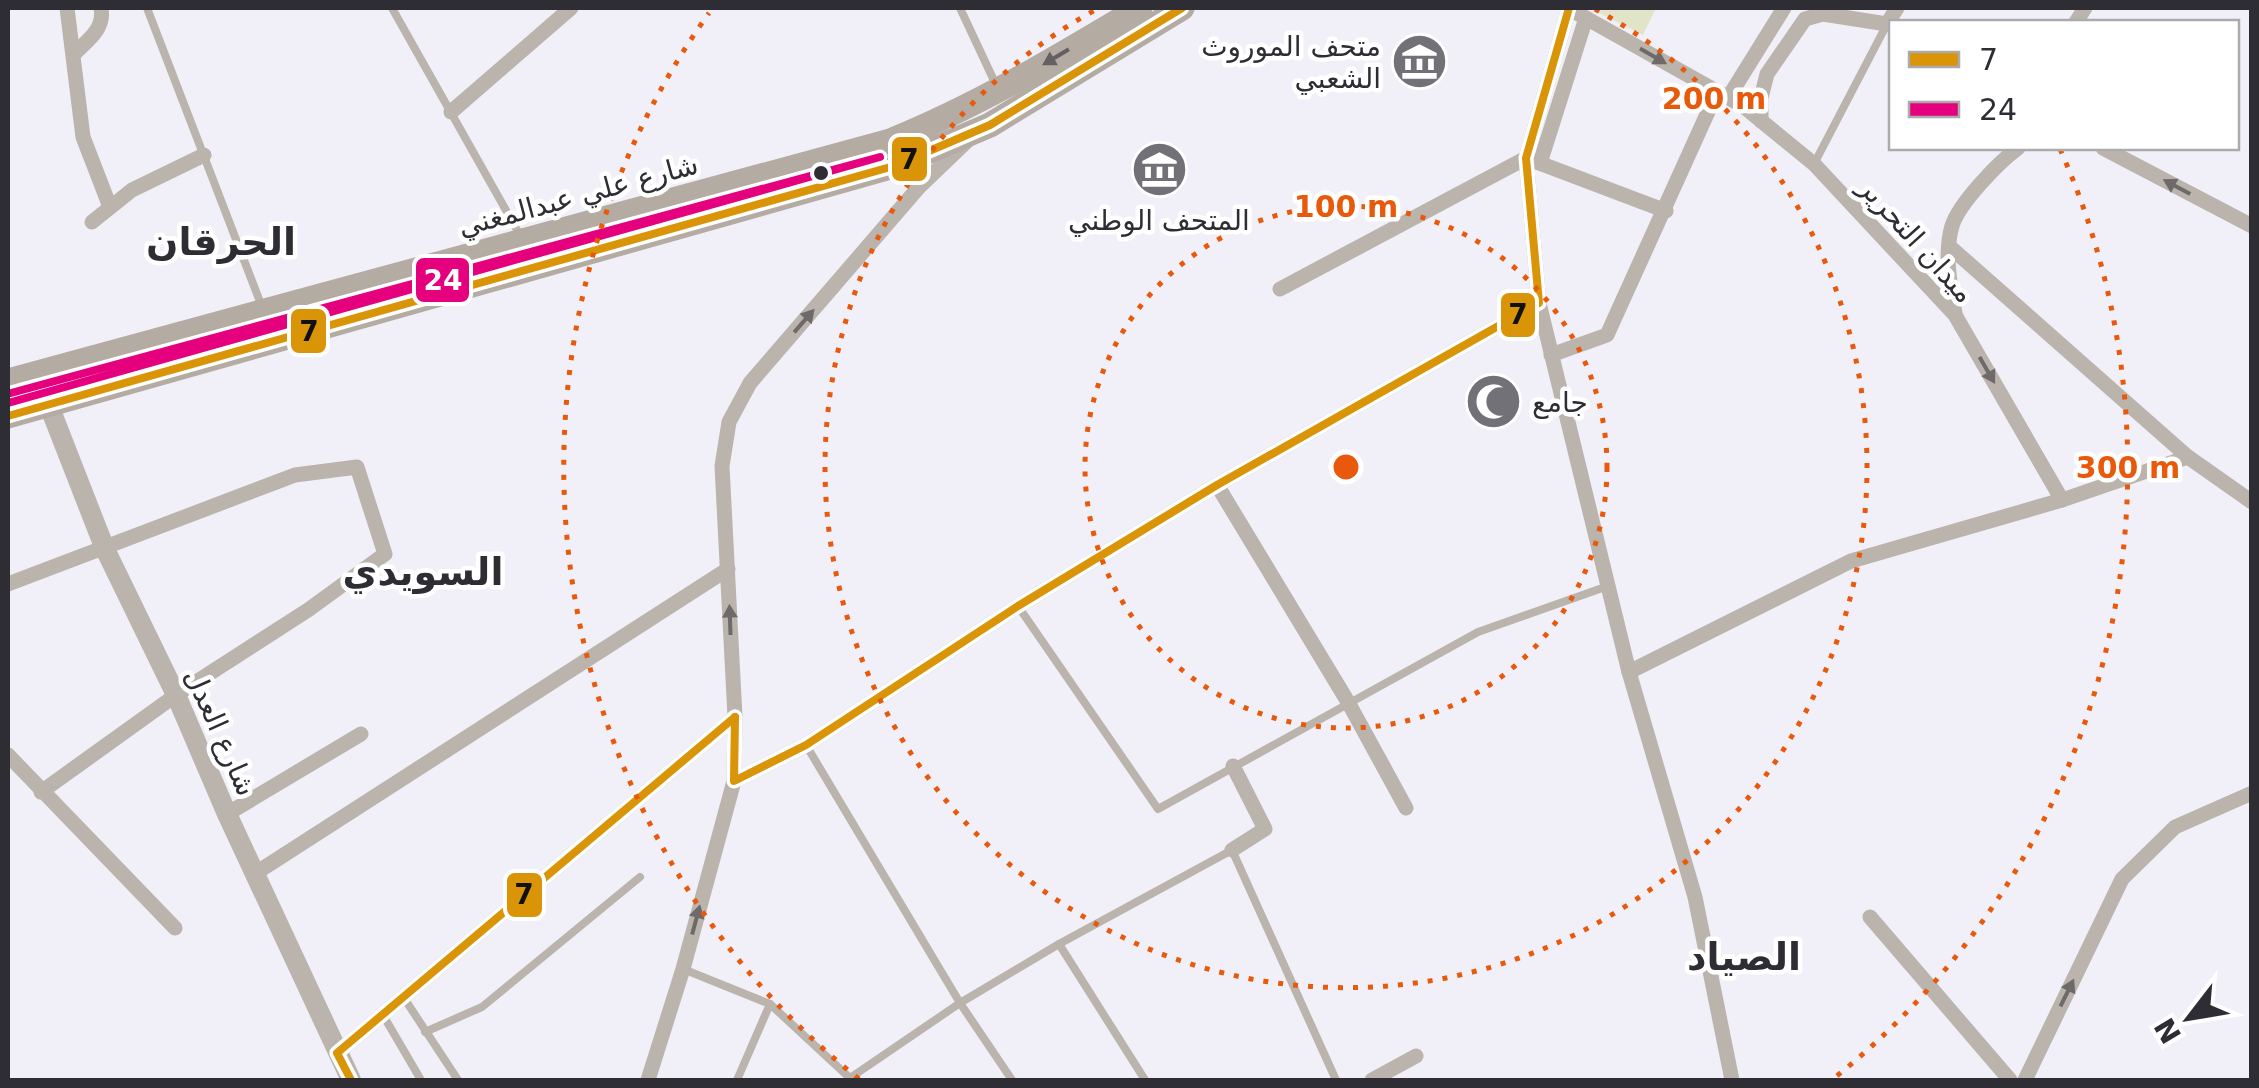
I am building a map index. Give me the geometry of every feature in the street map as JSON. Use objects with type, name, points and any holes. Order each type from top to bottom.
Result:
[{"type":"main road","name":"شارع علي عبدالمغني","points":[[8,381],[890,140],[951,116],[999,91],[1140,8]]},
{"type":"main road","name":"شارع علي عبدالمغني","points":[[8,416],[894,166],[978,131],[1182,8]]},
{"type":"main road","points":[[890,140],[894,166]]},
{"type":"street","points":[[67,8],[83,137],[110,207]]},
{"type":"street","points":[[74,54],[98,30],[101,8]]},
{"type":"street","points":[[451,112],[571,8]]},
{"type":"street","points":[[1569,8],[1533,160],[1539,303],[1629,672],[1695,897],[1732,1080]]},
{"type":"street","name":"ميدان التحرير","points":[[1569,8],[1723,95],[1814,164],[1955,314],[2062,500]]},
{"type":"street","points":[[1550,355],[1607,336],[1723,95],[1784,8]]},
{"type":"street","points":[[1761,122],[1760,98],[1767,74],[1809,16],[1823,14],[1889,26]]},
{"type":"street","points":[[1280,289],[1533,160],[1586,18]]},
{"type":"street","points":[[648,1080],[684,968],[734,781],[722,451],[729,422],[741,396],[919,187],[978,131]]},
{"type":"street","points":[[1955,314],[1949,279],[1952,223],[1995,166],[2015,150]]},
{"type":"street","points":[[2107,150],[2252,226]]},
{"type":"street","points":[[92,222],[132,190],[204,155]]},
{"type":"street","points":[[1533,160],[1666,211]]},
{"type":"street","points":[[1949,246],[2188,457],[2252,502]]},
{"type":"street","points":[[734,781],[806,745],[1018,606],[1216,485],[1539,303]]},
{"type":"street","name":"شارع العدل","points":[[48,403],[105,550],[176,695],[351,1080]]},
{"type":"street","points":[[1629,672],[1851,561],[2062,500],[2188,457]]},
{"type":"street","points":[[8,584],[295,475],[357,468],[385,554],[40,792]]},
{"type":"street","points":[[1216,485],[1348,702],[1406,808]]},
{"type":"street","points":[[256,873],[728,570]]},
{"type":"street","points":[[337,1053],[734,717]]},
{"type":"street","points":[[227,814],[361,734]]},
{"type":"street","points":[[8,755],[175,928]]},
{"type":"street","points":[[1232,766],[1266,830],[1232,850]]},
{"type":"street","points":[[2024,1080],[2122,879],[2175,827],[2252,793]]},
{"type":"street","points":[[1870,917],[2010,1080]]},
{"type":"street","points":[[1372,1080],[1416,1056]]},
{"type":"lane","points":[[148,8],[264,312]]},
{"type":"lane","points":[[392,8],[523,241]]},
{"type":"lane","points":[[960,8],[999,91]]},
{"type":"lane","points":[[1814,164],[1889,28]]},
{"type":"lane","points":[[1018,606],[1158,810],[1478,632],[1608,586]]},
{"type":"lane","points":[[806,745],[960,1004],[1012,1080]]},
{"type":"lane","points":[[684,968],[770,1004],[851,1079],[960,1004],[1059,944],[1232,850],[1336,1080]]},
{"type":"lane","points":[[425,1032],[482,1007],[640,877]]},
{"type":"lane","points":[[1059,944],[1145,1080]]},
{"type":"lane","points":[[404,998],[458,1080]]},
{"type":"lane","points":[[737,1080],[770,1004]]},
{"type":"lane","points":[[382,1014],[420,1080]]},
{"type":"green space","points":[[1589,8],[1656,8],[1643,35]]},
{"type":"transit line","name":"7","points":[[8,416],[894,166],[990,125],[1182,8]]},
{"type":"transit line","name":"7","points":[[735,717],[734,781],[806,745],[1018,606],[1217,485],[1539,303],[1526,158],[1569,8]]},
{"type":"transit line","name":"24","points":[[8,403],[880,157],[11,393]]},
{"type":"transit line","name":"7","points":[[351,1080],[337,1053],[735,717]]},
{"type":"place","name":"متحف الموروث الشعبي","points":[[1420,62]]},
{"type":"place","name":"المتحف الوطني","points":[[1159,169]]},
{"type":"place","name":"جامع","points":[[1493,402]]},
{"type":"district","name":"الحرقان","points":[[221,242]]},
{"type":"district","name":"السويدي","points":[[423,572]]},
{"type":"district","name":"الصياد","points":[[1744,957]]}]
